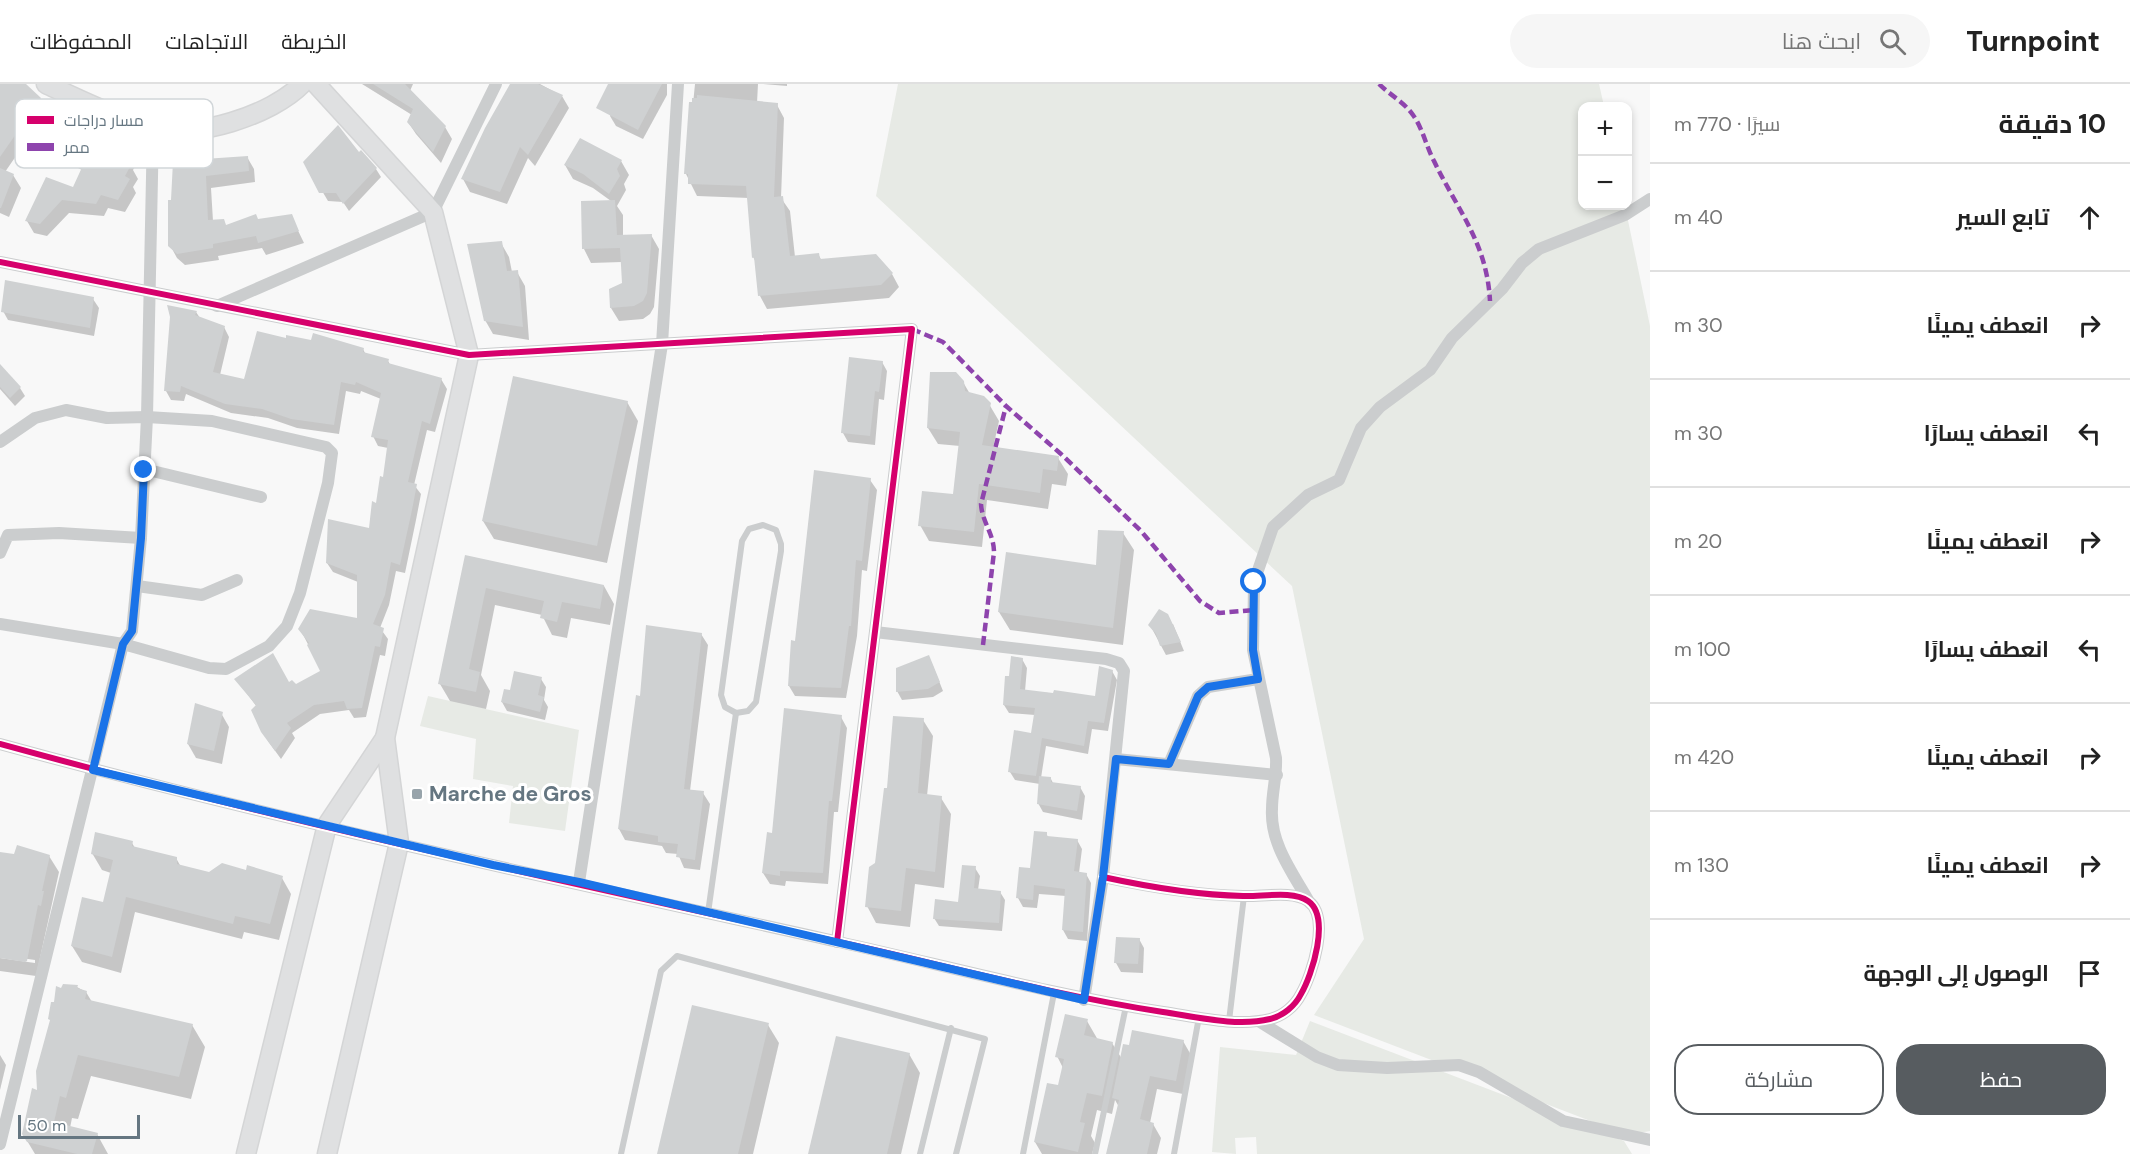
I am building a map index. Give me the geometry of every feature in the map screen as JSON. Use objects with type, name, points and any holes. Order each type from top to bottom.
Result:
[{"type":"street","points":[[45,84],[81,99]]},
{"type":"street","points":[[213,125],[278,103],[302,84]]},
{"type":"street","points":[[316,84],[433,212],[469,355],[385,738],[399,843],[327,1154]]},
{"type":"street","points":[[217,306],[433,212],[496,84]]},
{"type":"street","points":[[579,882],[662,344],[678,84]]},
{"type":"street","points":[[0,1144],[123,644],[132,631],[141,538],[147,417],[152,168]]},
{"type":"street","points":[[0,744],[93,770],[399,843],[579,882],[708,914],[1084,1000],[1229,1021],[1260,1022],[1281,1016],[1300,996],[1314,962],[1320,929],[1316,911],[1281,853],[1273,824],[1272,809],[1277,776],[1276,758],[1253,650],[1254,582],[1273,527],[1308,495],[1339,480],[1361,428],[1380,406],[1430,370],[1452,338],[1502,289],[1522,263],[1539,249],[1625,215],[1649,203]]},
{"type":"street","points":[[0,262],[469,355],[912,329],[837,942]]},
{"type":"street","points":[[0,442],[34,418],[66,410],[107,418],[147,417],[212,421],[326,447],[332,453],[300,593],[287,626],[269,646],[226,669],[209,668],[123,644],[0,624]]},
{"type":"street","points":[[144,470],[261,497]]},
{"type":"street","points":[[0,553],[8,535],[59,533],[141,538]]},
{"type":"street","points":[[137,586],[202,595],[237,580]]},
{"type":"street","points":[[875,633],[1119,663],[1124,671],[1103,877],[1084,1000]]},
{"type":"street","points":[[1169,764],[1198,696],[1208,687],[1258,679]]},
{"type":"street","points":[[246,1154],[327,825],[385,738]]},
{"type":"street","points":[[1116,759],[1277,776]]},
{"type":"street","points":[[1103,877],[1189,892],[1244,896],[1293,896],[1308,900]]},
{"type":"street","points":[[1260,1022],[1317,1057],[1338,1065],[1387,1068],[1459,1065],[1479,1072],[1563,1121],[1650,1140]]},
{"type":"lane","points":[[763,525],[776,531],[782,544],[756,702],[748,711],[736,713],[725,707],[721,695],[742,541],[749,529],[763,525]]},
{"type":"lane","points":[[708,914],[736,713]]},
{"type":"lane","points":[[1229,1021],[1244,896]]},
{"type":"lane","points":[[621,1154],[661,971],[677,956],[985,1039],[956,1154]]},
{"type":"lane","points":[[1023,1154],[1054,993]]},
{"type":"lane","points":[[1095,1154],[1126,1006]]},
{"type":"lane","points":[[1174,1154],[1199,1017]]},
{"type":"lane","points":[[920,1154],[951,1028]]},
{"type":"shaded area","points":[[898,84],[1599,84],[1603,102],[1578,102],[1578,210],[1626,210],[1650,326],[1650,1131],[1627,1135],[1314,1015],[1364,939],[1292,586],[876,196]]},
{"type":"shaded area","points":[[428,696],[579,730],[565,831],[509,823],[513,786],[473,779],[476,739],[420,726]]},
{"type":"shaded area","points":[[1310,1021],[1624,1141],[1632,1154],[1257,1154],[1256,1137],[1235,1138],[1236,1154],[1212,1152],[1220,1047],[1296,1055]]},
{"type":"building","points":[[0,84],[26,84],[41,98],[15,99],[15,135],[0,157]]},
{"type":"building","points":[[373,84],[405,84],[446,126],[433,152],[407,122],[413,109]]},
{"type":"building","points":[[510,84],[538,84],[563,95],[528,155],[520,147],[500,192],[461,179],[485,128]]},
{"type":"building","points":[[608,84],[662,84],[638,130],[596,108]]},
{"type":"building","points":[[697,95],[778,103],[774,197],[783,196],[790,256],[819,253],[820,259],[876,254],[893,273],[881,285],[758,296],[754,257],[752,258],[746,186],[688,184],[688,174],[684,174],[689,102],[692,102],[692,98],[697,98]]},
{"type":"building","points":[[338,125],[359,152],[361,150],[377,168],[343,204],[336,193],[319,193],[303,162]]},
{"type":"building","points":[[580,138],[622,160],[617,169],[620,176],[609,194],[583,174],[564,165]]},
{"type":"building","points":[[248,156],[249,171],[206,176],[208,220],[224,219],[226,225],[256,214],[258,219],[292,214],[299,231],[258,243],[256,236],[213,244],[213,248],[177,254],[168,246],[168,200],[171,200],[173,168],[213,168],[213,158]]},
{"type":"building","points":[[0,168],[14,174],[1,208],[0,208]]},
{"type":"building","points":[[82,168],[129,168],[125,176],[130,179],[118,200],[101,195],[96,204],[62,200],[40,224],[25,221],[46,177],[73,187]]},
{"type":"building","points":[[615,200],[617,235],[652,234],[647,293],[643,301],[634,306],[610,308],[609,289],[622,283],[620,248],[582,249],[581,201]]},
{"type":"building","points":[[502,241],[507,271],[518,270],[523,327],[484,321],[467,244]]},
{"type":"building","points":[[5,280],[94,297],[90,328],[1,312]]},
{"type":"building","points":[[167,305],[197,311],[195,315],[225,326],[213,372],[244,379],[257,331],[286,338],[286,335],[311,340],[313,333],[364,348],[363,352],[389,359],[388,363],[442,378],[430,424],[422,421],[408,482],[417,484],[412,510],[400,565],[391,562],[385,595],[373,624],[384,628],[380,647],[375,646],[362,708],[347,709],[344,701],[314,705],[287,723],[291,728],[275,751],[261,732],[251,710],[256,705],[234,679],[273,653],[289,682],[292,680],[296,684],[320,671],[307,645],[309,643],[298,629],[310,609],[357,618],[357,575],[326,563],[328,519],[369,528],[372,501],[376,503],[380,476],[383,477],[388,440],[371,437],[381,393],[356,382],[355,385],[341,382],[334,425],[291,419],[262,409],[225,404],[181,386],[180,392],[164,391],[170,317]]},
{"type":"building","points":[[849,357],[883,361],[879,392],[875,391],[870,436],[841,433]]},
{"type":"building","points":[[0,364],[21,387],[10,398],[0,387]]},
{"type":"building","points":[[930,372],[956,372],[964,381],[965,391],[984,396],[991,403],[982,445],[1059,456],[1057,471],[1043,469],[1040,493],[979,484],[974,532],[918,526],[922,491],[953,494],[960,432],[927,428]]},
{"type":"building","points":[[513,376],[628,401],[597,546],[482,521]]},
{"type":"building","points":[[814,470],[871,478],[862,561],[856,560],[851,626],[849,626],[841,688],[788,686],[791,640],[795,641]]},
{"type":"building","points":[[1098,530],[1124,531],[1113,628],[998,612],[1006,552],[1096,565]]},
{"type":"building","points":[[465,555],[604,585],[600,609],[562,602],[557,622],[540,618],[544,601],[486,588],[469,669],[480,672],[476,692],[438,684]]},
{"type":"building","points":[[1159,609],[1168,614],[1181,642],[1160,646],[1156,634],[1148,625]]},
{"type":"building","points":[[646,625],[702,633],[684,789],[704,791],[695,860],[676,857],[678,844],[658,842],[658,836],[618,829],[636,695],[640,696]]},
{"type":"building","points":[[929,655],[940,682],[928,689],[896,692],[896,668]]},
{"type":"building","points":[[1011,656],[1023,658],[1020,689],[1053,693],[1054,690],[1095,696],[1099,666],[1113,670],[1104,723],[1088,721],[1084,746],[1042,738],[1036,776],[1008,772],[1014,730],[1031,733],[1035,708],[1003,705],[1005,676],[1009,676]]},
{"type":"building","points":[[514,671],[542,677],[538,695],[544,697],[540,712],[501,702],[504,689],[510,690]]},
{"type":"building","points":[[195,703],[223,712],[214,751],[187,744]]},
{"type":"building","points":[[784,708],[842,715],[832,801],[829,801],[823,873],[780,871],[780,876],[762,873],[767,832],[772,833]]},
{"type":"building","points":[[893,716],[924,718],[918,793],[942,796],[935,872],[906,868],[901,911],[865,907],[869,867],[875,863],[884,788],[887,788]]},
{"type":"building","points":[[1039,776],[1051,777],[1051,782],[1081,786],[1077,811],[1037,804]]},
{"type":"building","points":[[1034,831],[1047,832],[1047,836],[1078,839],[1074,871],[1087,873],[1083,932],[1062,930],[1065,889],[1034,885],[1033,900],[1016,898],[1019,867],[1030,868]]},
{"type":"building","points":[[95,832],[133,841],[132,846],[177,857],[177,864],[209,872],[222,863],[246,870],[247,865],[283,876],[270,924],[235,916],[233,924],[126,897],[112,957],[71,946],[82,897],[103,902],[113,860],[91,854]]},
{"type":"building","points":[[17,845],[50,855],[41,906],[38,905],[25,962],[0,958],[0,852],[14,854]]},
{"type":"building","points":[[962,865],[976,866],[974,888],[1001,891],[999,923],[933,919],[935,899],[958,902]]},
{"type":"building","points":[[1116,937],[1140,938],[1138,964],[1114,963]]},
{"type":"building","points":[[63,984],[78,985],[77,988],[87,991],[85,999],[193,1024],[179,1077],[78,1055],[66,1098],[60,1096],[54,1122],[98,1133],[92,1154],[77,1154],[27,1142],[22,1134],[32,1088],[37,1090],[36,1071],[50,1020],[48,1019],[51,1002],[54,1002],[56,986],[61,988]]},
{"type":"building","points":[[692,1005],[769,1023],[738,1154],[657,1154]]},
{"type":"building","points":[[1065,1014],[1088,1019],[1084,1035],[1113,1042],[1102,1096],[1087,1093],[1080,1122],[1085,1123],[1078,1152],[1034,1142],[1047,1083],[1058,1085],[1064,1059],[1055,1057]]},
{"type":"building","points":[[1132,1030],[1184,1040],[1176,1081],[1150,1076],[1140,1119],[1154,1123],[1147,1154],[1106,1154],[1119,1100],[1112,1098],[1123,1044],[1129,1045]]},
{"type":"building","points":[[836,1036],[910,1053],[887,1154],[808,1154]]},
{"type":"marked path","points":[[1379,84],[1405,106],[1419,126],[1434,161],[1477,244],[1488,280],[1490,301]]},
{"type":"marked path","points":[[912,329],[943,342],[1006,406],[1061,454],[1141,531],[1200,601],[1219,613],[1254,610]]},
{"type":"marked path","points":[[983,645],[994,552],[981,504],[1006,406]]},
{"type":"cycle path","points":[[0,262],[469,355],[912,329],[837,942]]},
{"type":"cycle path","points":[[0,744],[313,824],[1082,997],[1231,1022],[1275,1018],[1295,1003],[1310,974],[1319,932],[1315,909],[1308,901],[1286,895],[1243,896],[1190,892],[1103,877]]},
{"type":"place","name":"Marche de Gros","points":[[417,794]]},
{"type":"route","points":[[144,470],[141,538],[132,631],[123,644],[93,770],[493,865],[579,882],[708,914],[1084,1000],[1103,877],[1116,759],[1169,764],[1198,696],[1208,687],[1258,679],[1253,650],[1254,582]]}]
